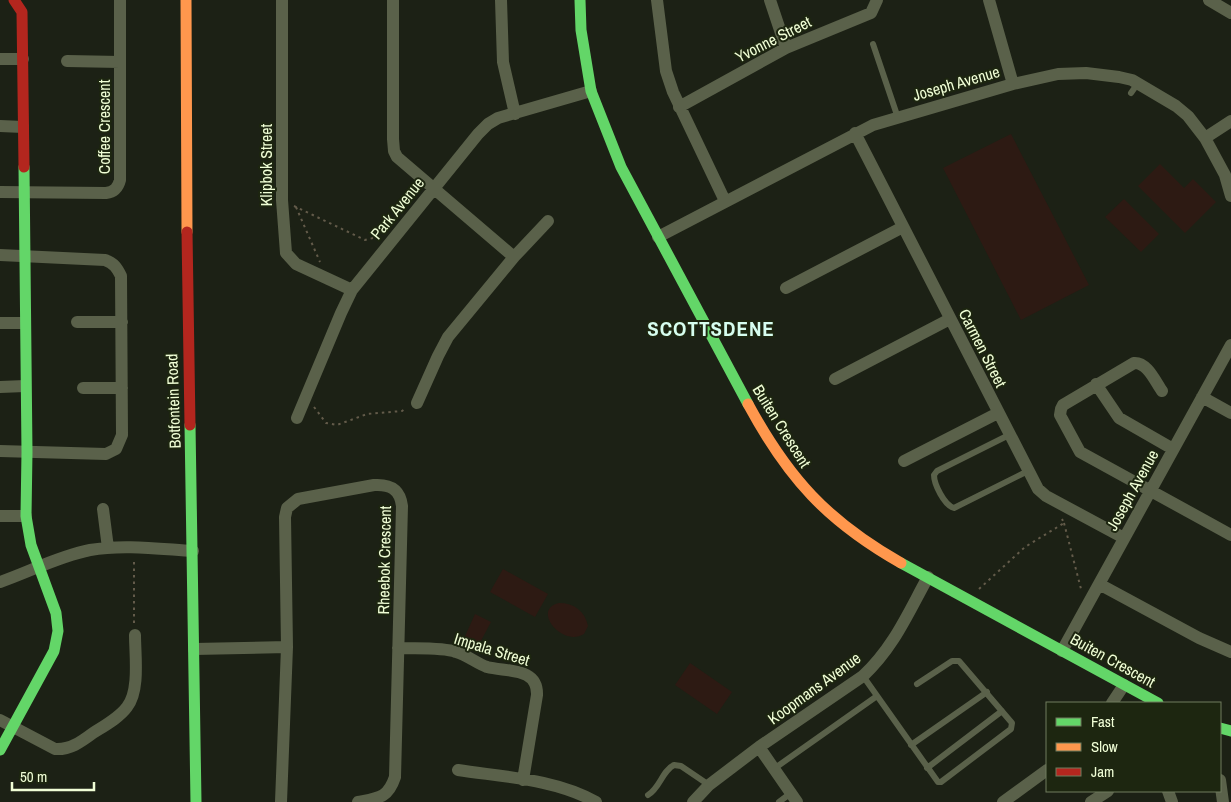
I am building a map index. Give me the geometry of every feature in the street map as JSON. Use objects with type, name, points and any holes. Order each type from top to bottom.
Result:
[{"type":"street","points":[[0,750],[54,650],[58,631],[56,613],[31,545],[26,516],[27,452],[22,12],[14,0]]},
{"type":"street","name":"Coffee Crescent","points":[[24,193],[106,193],[117,188],[120,180],[120,0]]},
{"type":"street","name":"Botfontein Road","points":[[186,0],[187,326],[193,551],[196,802]]},
{"type":"street","name":"Klipbok Street","points":[[282,0],[282,200],[286,253],[296,264],[352,290]]},
{"type":"street","points":[[393,0],[394,151],[402,163],[514,257]]},
{"type":"street","points":[[501,0],[503,62],[515,114]]},
{"type":"street","name":"Buiten Crescent","points":[[580,0],[581,30],[591,91],[621,167],[761,428],[779,457],[801,485],[862,539],[1156,702]]},
{"type":"street","points":[[657,0],[666,71],[672,92],[725,201]]},
{"type":"street","points":[[770,0],[786,48]]},
{"type":"street","name":"Yvonne Street","points":[[679,107],[786,48],[862,18],[871,12],[877,0]]},
{"type":"street","points":[[989,0],[1013,84]]},
{"type":"street","points":[[1209,0],[1231,13]]},
{"type":"street","points":[[0,59],[23,59]]},
{"type":"street","points":[[67,61],[120,62]]},
{"type":"street","name":"Joseph Avenue","points":[[658,237],[872,125],[1013,84],[1058,74],[1119,77],[1135,88],[1176,106],[1188,116],[1205,138],[1225,175],[1231,196]]},
{"type":"street","name":"Park Avenue","points":[[297,418],[352,290],[478,134],[488,124],[498,118],[591,91]]},
{"type":"street","points":[[1205,138],[1231,121]]},
{"type":"street","points":[[0,126],[23,126]]},
{"type":"street","name":"Carmen Street","points":[[855,133],[1009,435],[1042,493],[1124,538]]},
{"type":"street","points":[[0,192],[24,193]]},
{"type":"street","points":[[417,404],[448,337],[514,257],[548,221]]},
{"type":"street","points":[[786,288],[903,227]]},
{"type":"street","points":[[0,255],[106,260],[112,263],[118,269],[121,276],[122,322],[122,435],[116,449],[106,454],[0,451]]},
{"type":"street","points":[[835,379],[950,319]]},
{"type":"street","points":[[77,322],[122,322]]},
{"type":"street","points":[[0,323],[25,323]]},
{"type":"street","name":"Joseph Avenue","points":[[1062,651],[1231,345]]},
{"type":"street","points":[[1162,390],[1145,367],[1139,363],[1134,363],[1063,405],[1060,409],[1060,415],[1080,452],[1231,535]]},
{"type":"street","points":[[1096,384],[1119,418],[1173,450]]},
{"type":"street","points":[[0,387],[25,386]]},
{"type":"street","points":[[83,388],[122,388]]},
{"type":"street","points":[[1202,397],[1231,413]]},
{"type":"street","points":[[904,461],[998,413]]},
{"type":"street","name":"Rheebok Crescent","points":[[280,802],[287,647],[285,517],[287,508],[298,499],[385,484],[397,491],[401,498],[402,506],[395,777],[392,787],[386,794],[358,802]]},
{"type":"street","points":[[104,509],[108,548]]},
{"type":"street","points":[[0,516],[26,516]]},
{"type":"street","points":[[0,582],[89,550],[134,548],[193,551]]},
{"type":"street","name":"Koopmans Avenue","points":[[693,802],[709,785],[759,747],[863,676],[886,652],[928,577]]},
{"type":"street","points":[[1099,584],[1199,638],[1231,652]]},
{"type":"street","points":[[0,720],[49,746],[63,750],[84,739],[114,719],[126,708],[133,694],[135,687],[135,635]]},
{"type":"street","points":[[194,649],[287,647]]},
{"type":"street","name":"Impala Street","points":[[398,648],[455,651],[486,666],[523,673],[533,680],[536,684],[538,695],[523,780]]},
{"type":"street","points":[[1113,702],[1124,685]]},
{"type":"street","points":[[759,747],[794,798]]},
{"type":"street","points":[[458,770],[571,790],[596,802]]},
{"type":"street","points":[[1003,802],[1046,771]]},
{"type":"street","points":[[1221,787],[1223,802]]},
{"type":"street","points":[[1091,802],[1106,792]]},
{"type":"lane","points":[[873,44],[898,118]]},
{"type":"lane","points":[[1009,435],[937,471],[934,475],[934,480],[947,504],[954,508],[1028,471]]},
{"type":"lane","points":[[863,676],[936,781],[939,782],[1010,730],[1012,723],[988,692],[957,660],[952,661],[917,684]]},
{"type":"lane","points":[[911,745],[988,692]]},
{"type":"lane","points":[[774,768],[877,696]]},
{"type":"lane","points":[[927,768],[1002,711]]},
{"type":"lane","points":[[660,772],[674,765],[680,766],[709,785]]},
{"type":"lane","points":[[648,795],[654,790],[669,768]]},
{"type":"lane","points":[[779,802],[794,798]]},
{"type":"path","points":[[282,200],[365,240],[373,238],[387,246]]},
{"type":"path","points":[[296,206],[327,278]]},
{"type":"path","points":[[305,399],[313,404],[326,423],[337,425],[367,414],[402,410],[417,404]]},
{"type":"path","points":[[1062,519],[1081,589],[1086,592]]},
{"type":"path","points":[[975,593],[1025,547],[1064,523]]},
{"type":"path","points":[[134,548],[135,635]]},
{"type":"shaded area","points":[[1011,134],[1089,285],[1021,320],[943,168]]},
{"type":"shaded area","points":[[1160,164],[1184,188],[1193,179],[1216,202],[1185,233],[1138,186]]},
{"type":"shaded area","points":[[1124,199],[1159,234],[1141,252],[1105,217]]},
{"type":"shaded area","points":[[503,569],[548,594],[535,617],[490,592]]},
{"type":"shaded area","points":[[559,603],[574,606],[581,612],[588,626],[584,634],[575,637],[567,636],[553,626],[548,612],[551,607]]},
{"type":"shaded area","points":[[475,614],[491,622],[476,650],[462,643]]},
{"type":"shaded area","points":[[690,663],[732,692],[717,714],[675,685]]},
{"type":"traffic: fast","points":[[580,0],[581,30],[591,91],[621,167],[748,404]]},
{"type":"traffic: fast","points":[[0,750],[54,651],[58,631],[56,613],[31,545],[26,516],[24,167]]},
{"type":"traffic: fast","points":[[190,425],[196,802]]},
{"type":"traffic: fast","points":[[901,563],[1156,702]]},
{"type":"traffic: fast","points":[[1221,728],[1231,731]]},
{"type":"traffic: slow","points":[[186,0],[187,232]]},
{"type":"traffic: slow","points":[[748,404],[778,454],[812,496],[852,531],[901,563]]},
{"type":"traffic: jam","points":[[14,0],[22,12],[24,167]]},
{"type":"traffic: jam","points":[[187,232],[190,425]]},
{"type":"district","name":"SCOTTSDENE","points":[[711,329]]}]
